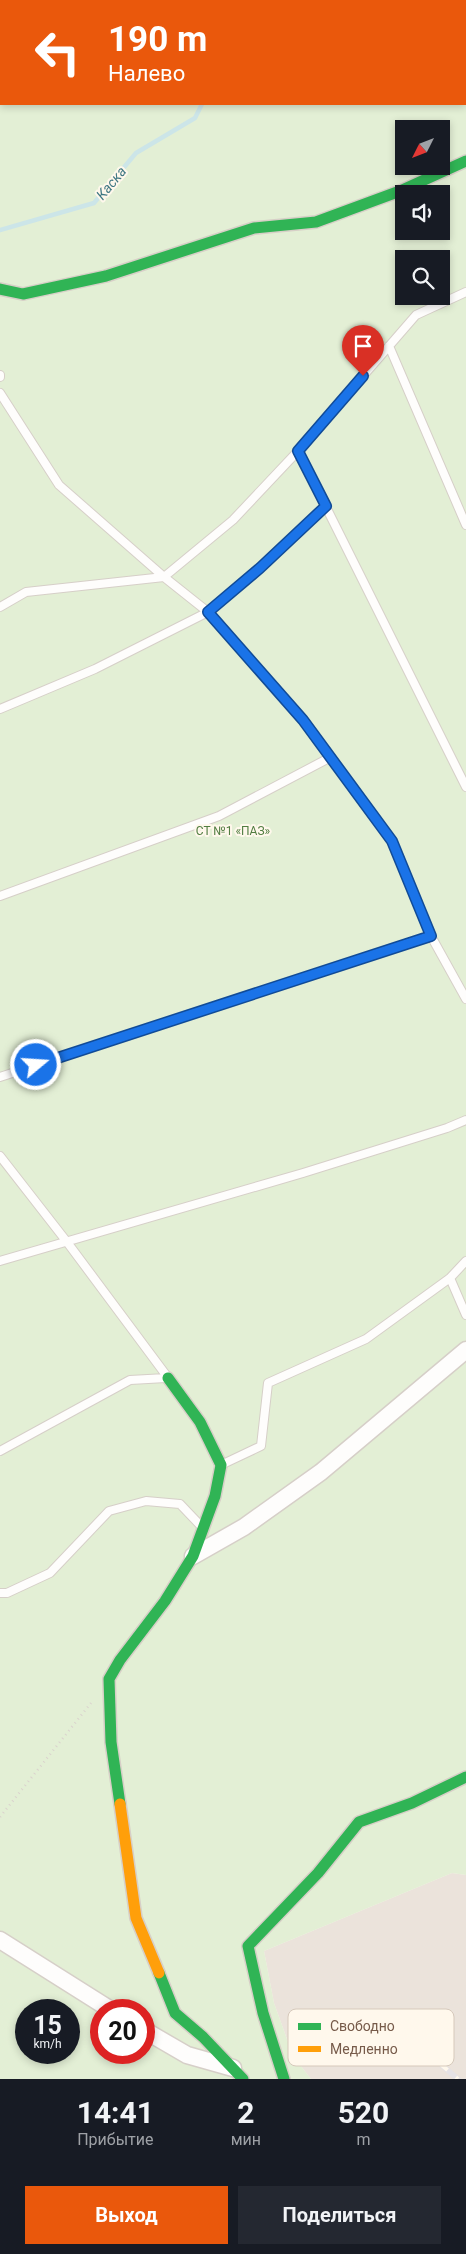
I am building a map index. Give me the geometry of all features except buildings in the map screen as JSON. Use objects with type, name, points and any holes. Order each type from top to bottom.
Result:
[{"type":"street","points":[[0,289],[23,294],[106,276],[254,228],[316,222],[400,191],[466,161]]},
{"type":"street","points":[[193,1556],[244,1527],[321,1472],[466,1350]]},
{"type":"street","points":[[168,1378],[200,1422],[221,1464],[215,1496],[193,1556],[165,1602],[120,1660],[109,1680],[111,1742],[136,1918],[175,2013],[203,2037],[238,2074]]},
{"type":"street","points":[[284,2079],[276,2059],[254,1984],[248,1946],[318,1873],[359,1822],[412,1803],[466,1777]]},
{"type":"street","points":[[0,1940],[94,1999]]},
{"type":"street","points":[[155,2037],[186,2055],[238,2074]]},
{"type":"lane","points":[[0,608],[26,592],[164,577],[233,520],[298,451],[416,315],[466,292]]},
{"type":"lane","points":[[389,346],[466,525]]},
{"type":"lane","points":[[0,393],[58,486],[164,577],[208,612],[303,720],[392,841],[431,936],[466,999]]},
{"type":"lane","points":[[298,451],[466,787]]},
{"type":"lane","points":[[0,709],[95,669],[208,612],[260,568],[326,506]]},
{"type":"lane","points":[[0,896],[219,816],[331,757]]},
{"type":"lane","points":[[0,1077],[431,936]]},
{"type":"lane","points":[[0,1260],[303,1173],[447,1128],[466,1120]]},
{"type":"lane","points":[[0,1156],[67,1242],[168,1378]]},
{"type":"lane","points":[[221,1464],[261,1446],[268,1383],[366,1339],[450,1278],[466,1261]]},
{"type":"lane","points":[[450,1278],[466,1315]]},
{"type":"lane","points":[[0,1451],[130,1380],[168,1378]]},
{"type":"lane","points":[[0,1593],[6,1593],[50,1573],[109,1511],[146,1501],[180,1504],[203,1529]]},
{"type":"path","points":[[0,1817],[91,1702]]},
{"type":"shaded area","points":[[452,1873],[466,1875],[466,2079],[311,2079],[301,2066],[454,2066],[454,2009],[288,2009],[288,2042],[274,2003],[264,1951]]},
{"type":"green space","name":"СТ №1 «ПАЗ»","points":[[0,105],[466,105],[466,1875],[452,1873],[264,1951],[274,2003],[288,2042],[288,2066],[301,2066],[311,2079],[0,2079]]},
{"type":"waterway","name":"Каска","points":[[0,230],[94,203],[136,153],[195,118],[202,105]]},
{"type":"railway","points":[[443,2066],[458,2079]]},
{"type":"traffic: fast","points":[[0,289],[23,294],[106,276],[254,228],[316,222],[400,191],[466,161]]},
{"type":"traffic: fast","points":[[120,1804],[111,1742],[109,1679],[120,1660],[165,1601],[193,1556],[215,1496],[221,1465],[200,1422],[168,1378]]},
{"type":"traffic: fast","points":[[284,2079],[263,2013],[248,1946],[318,1873],[359,1822],[412,1803],[466,1777]]},
{"type":"traffic: fast","points":[[159,1973],[175,2013],[203,2037],[243,2079]]},
{"type":"traffic: slow","points":[[120,1804],[136,1918],[159,1973]]},
{"type":"route","points":[[36,1065],[431,936],[392,841],[303,720],[208,612],[260,568],[326,506],[298,451],[363,376]]}]
